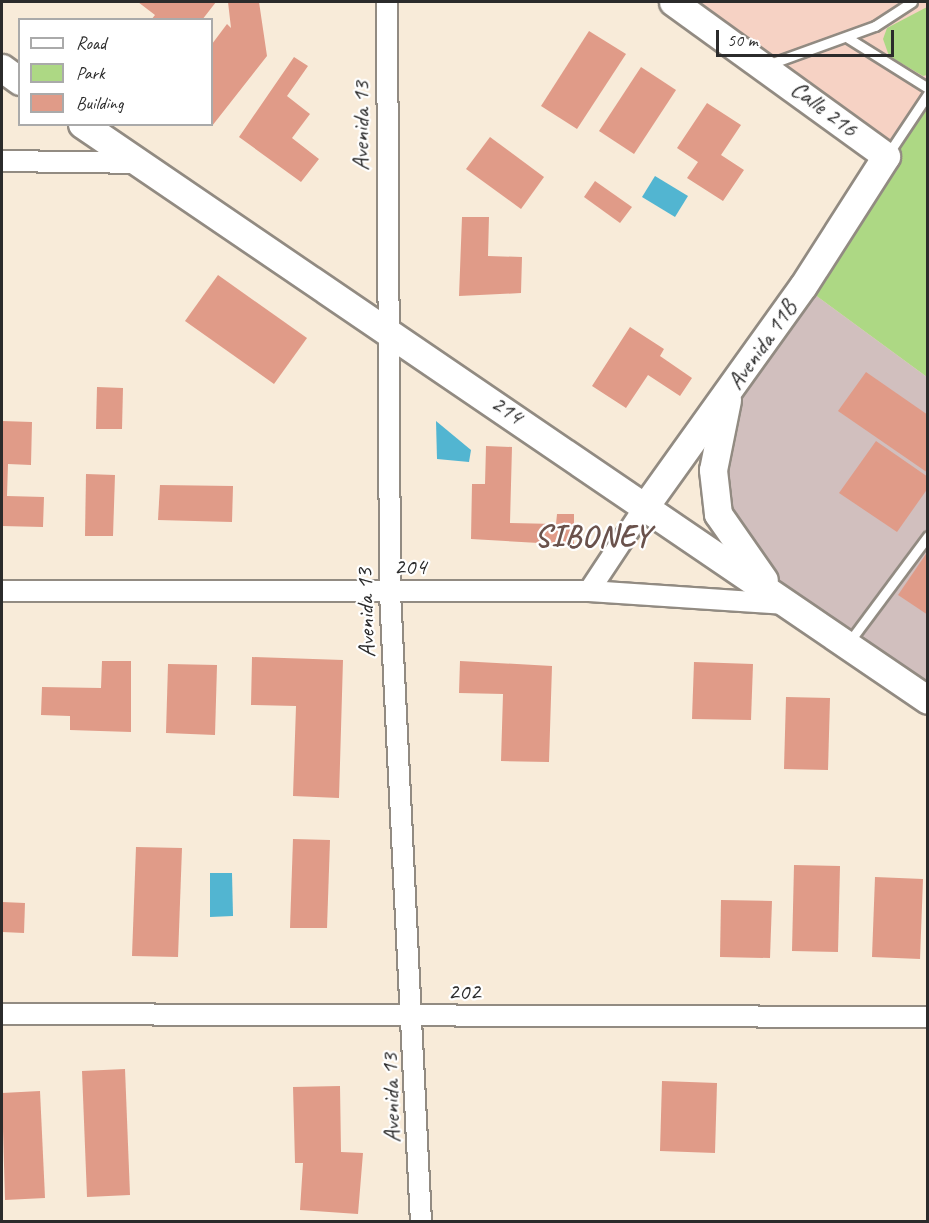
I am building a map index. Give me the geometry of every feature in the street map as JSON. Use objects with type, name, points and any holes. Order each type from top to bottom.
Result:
[{"type":"street","name":"Avenida 13","points":[[387,2],[385,327],[390,592],[413,1017],[421,1221]]},
{"type":"street","name":"Calle 216","points":[[673,2],[765,65],[886,156]]},
{"type":"street","points":[[2,68],[18,80]]},
{"type":"street","name":"214","points":[[85,126],[385,327],[646,505],[783,604],[927,700]]},
{"type":"street","name":"Avenida 11B","points":[[589,591],[646,505],[728,394],[886,156]]},
{"type":"street","points":[[2,161],[137,163]]},
{"type":"street","points":[[728,394],[713,470],[718,514],[783,604]]},
{"type":"street","name":"204","points":[[2,591],[589,591],[783,604]]},
{"type":"street","name":"202","points":[[2,1014],[927,1017]]},
{"type":"lane","points":[[765,65],[848,38],[912,2]]},
{"type":"lane","points":[[848,38],[927,88]]},
{"type":"lane","name":"Avenida 11B","points":[[886,156],[927,94]]},
{"type":"lane","points":[[846,646],[927,536]]},
{"type":"shaded area","points":[[665,2],[927,2],[927,377],[803,286],[886,156]]},
{"type":"shaded area","points":[[803,286],[927,377],[927,700],[783,604],[718,514],[728,394]]},
{"type":"green space","points":[[927,7],[927,75],[923,76],[889,56],[883,39],[887,28]]},
{"type":"green space","points":[[927,99],[927,377],[803,286]]},
{"type":"water","points":[[655,176],[688,196],[675,217],[642,197]]},
{"type":"water","points":[[436,421],[471,450],[469,462],[437,459]]},
{"type":"water","points":[[210,873],[232,873],[233,916],[210,917]]},
{"type":"building","points":[[138,2],[216,2],[204,18],[153,18],[155,15]]},
{"type":"building","points":[[228,2],[259,2],[267,56],[213,125],[213,43],[227,24],[231,28]]},
{"type":"building","points":[[589,31],[626,54],[577,129],[541,106]]},
{"type":"building","points":[[294,57],[308,66],[287,96],[310,114],[292,138],[319,159],[301,182],[239,137]]},
{"type":"building","points":[[641,67],[676,90],[634,154],[599,131]]},
{"type":"building","points":[[707,103],[741,125],[721,155],[744,170],[723,201],[687,178],[698,162],[677,148]]},
{"type":"building","points":[[490,137],[544,177],[521,209],[466,169]]},
{"type":"building","points":[[595,181],[632,207],[620,223],[584,197]]},
{"type":"building","points":[[462,217],[489,217],[488,256],[522,257],[521,293],[459,296]]},
{"type":"building","points":[[218,275],[307,338],[274,384],[185,321]]},
{"type":"building","points":[[630,327],[664,349],[660,356],[692,378],[680,396],[648,375],[626,408],[592,386]]},
{"type":"building","points":[[866,372],[928,415],[928,473],[838,411]]},
{"type":"building","points":[[97,387],[123,388],[122,429],[96,429]]},
{"type":"building","points":[[2,421],[32,422],[31,465],[8,464],[7,496],[44,497],[43,527],[2,526]]},
{"type":"building","points":[[876,441],[928,477],[928,488],[897,532],[839,493]]},
{"type":"building","points":[[486,446],[512,447],[510,523],[556,524],[557,514],[574,514],[574,545],[471,539],[472,484],[485,484]]},
{"type":"building","points":[[86,474],[115,475],[113,536],[85,536]]},
{"type":"building","points":[[160,485],[233,486],[232,522],[158,520]]},
{"type":"building","points":[[928,551],[928,615],[898,595]]},
{"type":"building","points":[[252,657],[343,660],[339,798],[293,796],[296,706],[251,705]]},
{"type":"building","points":[[102,661],[131,661],[131,732],[70,730],[70,716],[41,715],[42,687],[101,688]]},
{"type":"building","points":[[460,661],[552,666],[549,762],[501,761],[503,694],[459,693]]},
{"type":"building","points":[[694,662],[753,664],[751,720],[692,719]]},
{"type":"building","points":[[168,664],[217,665],[215,735],[166,733]]},
{"type":"building","points":[[786,697],[830,698],[828,770],[784,769]]},
{"type":"building","points":[[293,839],[330,840],[327,928],[290,928]]},
{"type":"building","points":[[136,847],[182,848],[178,957],[132,956]]},
{"type":"building","points":[[794,865],[840,866],[838,952],[792,951]]},
{"type":"building","points":[[875,877],[923,879],[920,959],[872,957]]},
{"type":"building","points":[[721,900],[772,901],[770,958],[720,957]]},
{"type":"building","points":[[2,902],[25,903],[24,933],[2,932]]},
{"type":"building","points":[[125,1069],[130,1195],[87,1197],[82,1071]]},
{"type":"building","points":[[662,1081],[717,1083],[715,1153],[660,1151]]},
{"type":"building","points":[[340,1086],[341,1152],[363,1153],[358,1214],[300,1210],[303,1163],[295,1163],[293,1087]]},
{"type":"building","points":[[40,1091],[45,1198],[5,1200],[2,1093]]},
{"type":"district","name":"SIBONEY","points":[[593,536]]}]
